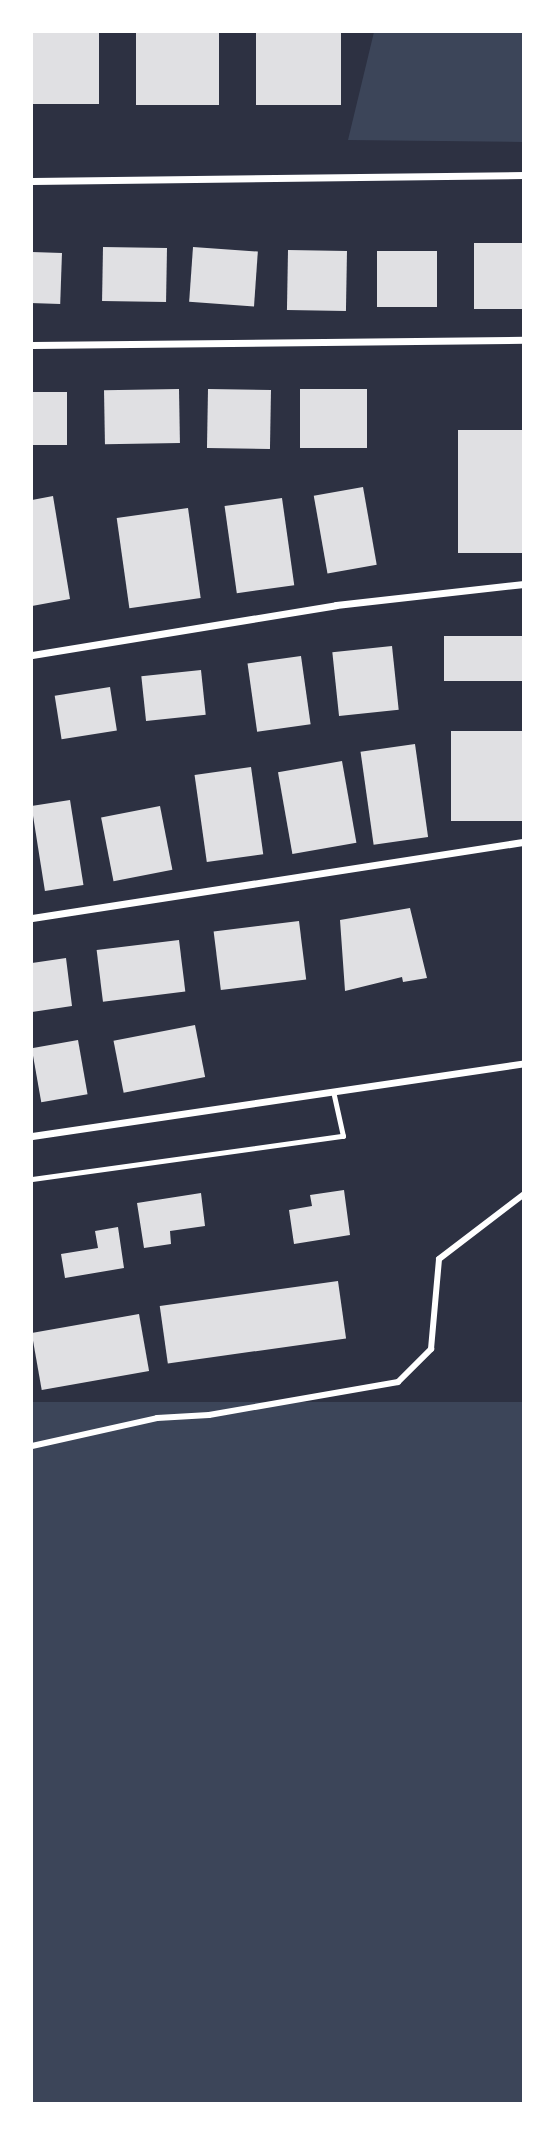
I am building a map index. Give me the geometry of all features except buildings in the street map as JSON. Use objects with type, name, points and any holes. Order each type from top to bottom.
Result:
[{"type":"street","points":[[32,181],[523,175]]},
{"type":"street","points":[[32,345],[523,340]]},
{"type":"street","points":[[32,654],[336,605],[523,584]]},
{"type":"street","points":[[32,918],[523,842]]},
{"type":"street","points":[[32,1136],[332,1089],[523,1063]]},
{"type":"street","points":[[32,1446],[158,1418],[375,1391],[398,1382],[431,1349],[439,1259],[523,1194]]},
{"type":"lane","points":[[32,1179],[343,1136],[332,1089]]},
{"type":"shaded area","points":[[374,32],[523,32],[523,142],[348,140]]},
{"type":"shaded area","points":[[32,1402],[523,1402],[523,2103],[32,2103]]}]
